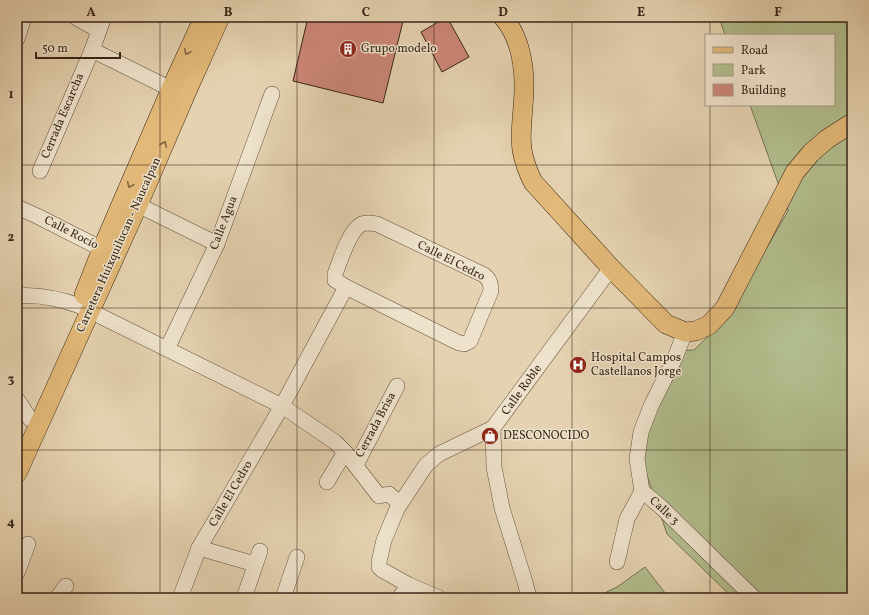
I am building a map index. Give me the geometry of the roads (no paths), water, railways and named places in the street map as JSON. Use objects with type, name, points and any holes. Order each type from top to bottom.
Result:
[{"type":"main road","name":"Carretera Huixquilucan - Naucalpan","points":[[17,448],[30,419],[138,205],[204,17]]},
{"type":"main road","name":"Carretera Huixquilucan - Naucalpan","points":[[17,474],[85,309],[102,249],[178,91],[220,17]]},
{"type":"main road","points":[[503,17],[510,25],[518,41],[522,57],[524,82],[521,131],[522,149],[526,166],[533,182],[611,268],[666,324],[685,332],[696,331],[709,325],[725,308],[795,172],[811,153],[827,139],[852,123]]},
{"type":"street","points":[[17,40],[24,17]]},
{"type":"street","points":[[75,17],[101,24]]},
{"type":"street","name":"Cerrada Escarcha","points":[[40,171],[92,50],[101,24]]},
{"type":"street","points":[[92,50],[178,91]]},
{"type":"street","name":"Calle Agua","points":[[167,349],[217,244],[272,94]]},
{"type":"street","points":[[138,205],[217,244]]},
{"type":"street","name":"Calle Rocío","points":[[17,207],[102,249]]},
{"type":"street","name":"Calle El Cedro","points":[[369,223],[377,224],[484,275],[491,283],[491,291],[470,341],[464,344],[459,343],[346,287],[336,280],[335,274],[350,238],[356,228],[361,224],[369,223]]},
{"type":"street","name":"Calle Roble","points":[[493,428],[611,268]]},
{"type":"street","name":"Calle El Cedro","points":[[180,598],[199,548],[282,406],[346,287]]},
{"type":"street","points":[[17,296],[28,295],[62,300],[85,309],[282,406],[335,442],[356,465],[379,496],[389,494],[400,504]]},
{"type":"street","name":"Calle 3","points":[[685,332],[675,358],[651,406],[641,432],[637,459],[642,490],[745,595]]},
{"type":"street","name":"Cerrada Brisa","points":[[356,465],[397,386]]},
{"type":"street","points":[[17,399],[30,419]]},
{"type":"street","points":[[439,598],[409,585],[382,570],[379,566],[379,562],[384,540],[400,504],[426,465],[439,454],[493,428],[494,466],[502,508],[525,582],[528,594],[527,598]]},
{"type":"street","points":[[327,482],[345,452]]},
{"type":"street","points":[[617,562],[627,519],[642,490]]},
{"type":"street","points":[[17,573],[28,544]]},
{"type":"street","points":[[199,548],[258,557],[244,598]]},
{"type":"street","points":[[284,598],[297,557]]},
{"type":"street","points":[[399,598],[409,585]]},
{"type":"street","points":[[57,598],[66,586]]},
{"type":"place","name":"Grupo modelo","points":[[348,49]]},
{"type":"place","name":"Hospital Campos Castellanos Jorge","points":[[578,365]]},
{"type":"place","name":"DESCONOCIDO","points":[[490,436]]}]
